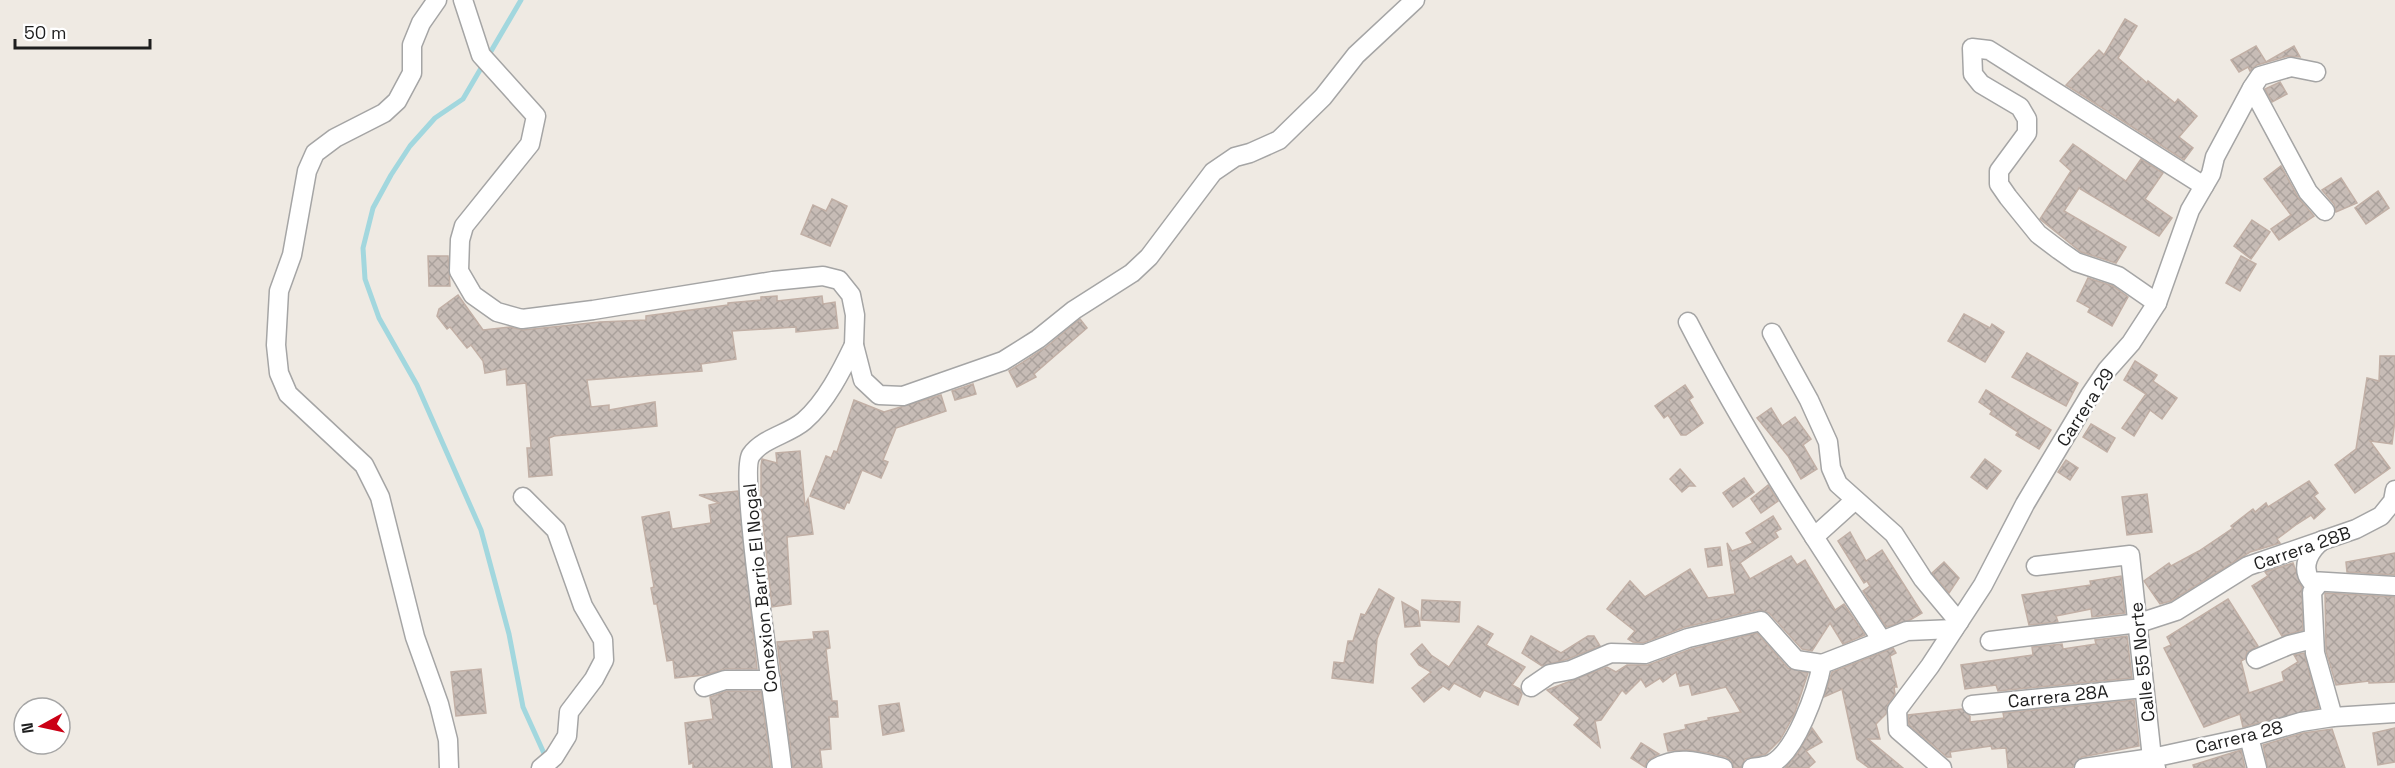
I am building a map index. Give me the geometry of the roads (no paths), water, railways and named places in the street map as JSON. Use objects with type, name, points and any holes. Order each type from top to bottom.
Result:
[{"type":"street","points":[[437,0],[421,23],[412,45],[411,72],[397,101],[384,113],[335,138],[315,153],[307,171],[292,255],[279,291],[276,345],[279,373],[288,394],[364,465],[380,497],[415,637],[439,704],[448,740],[449,768]]},
{"type":"street","points":[[463,0],[481,55],[536,116],[530,144],[464,226],[460,240],[459,271],[473,295],[497,312],[522,319],[593,310],[749,284],[823,276],[839,280],[851,295],[855,315],[854,345],[863,380],[879,394],[903,396],[1004,361],[1038,339],[1074,310],[1132,273],[1149,256],[1213,172],[1235,157],[1279,140],[1323,97],[1356,55],[1414,0]]},
{"type":"street","points":[[2157,303],[2118,276],[2076,262],[2059,250],[2038,234],[2008,197],[2000,184],[1999,171],[2027,133],[2027,119],[2020,107],[1981,84],[1973,74],[1972,48],[1989,50],[2204,186]]},
{"type":"street","name":"Carrera 29","points":[[1942,768],[1898,730],[1897,710],[1956,626],[2090,395],[2107,370],[2131,343],[2157,303],[2190,210],[2211,174],[2215,157],[2252,88],[2260,76],[2291,67],[2316,72]]},
{"type":"street","points":[[2252,88],[2308,192],[2325,211]]},
{"type":"street","points":[[1688,322],[1756,447],[1881,639]]},
{"type":"street","points":[[1772,333],[1809,400],[1828,442],[1831,468],[1838,484],[1894,534],[1956,626]]},
{"type":"street","name":"Conexion Barrio El Nogal","points":[[782,768],[748,494],[750,456],[765,443],[805,420],[836,378],[854,345]]},
{"type":"street","name":"Carrera 28B","points":[[1990,641],[2139,623],[2176,611],[2248,566],[2356,529],[2381,516],[2393,501],[2395,490]]},
{"type":"street","points":[[523,497],[556,530],[574,574],[583,606],[603,640],[604,660],[594,679],[569,712],[567,736],[554,757],[541,768]]},
{"type":"street","points":[[1814,537],[1855,500]]},
{"type":"street","points":[[2329,537],[2317,544],[2306,562],[2308,577],[2311,581],[2395,586]]},
{"type":"street","name":"Calle 55 Norte","points":[[2036,566],[2130,555],[2154,763]]},
{"type":"street","points":[[2319,583],[2312,592],[2313,639],[2333,717]]},
{"type":"street","points":[[1531,687],[1550,674],[1571,670],[1611,653],[1645,654],[1688,638],[1761,621],[1796,660],[1822,664],[1907,630],[1956,626]]},
{"type":"street","points":[[2256,659],[2289,645],[2313,639]]},
{"type":"street","points":[[1752,768],[1772,764],[1792,743],[1817,686],[1822,664]]},
{"type":"street","points":[[704,687],[725,680],[771,680]]},
{"type":"street","name":"Carrera 28A","points":[[1972,705],[2144,688]]},
{"type":"street","name":"Carrera 28","points":[[2084,768],[2154,763],[2301,722],[2333,717],[2395,713]]},
{"type":"street","points":[[2249,737],[2257,768]]},
{"type":"street","points":[[1656,768],[1667,762],[1681,760],[1723,768]]},
{"type":"waterway","points":[[521,0],[463,99],[435,118],[410,146],[391,175],[373,208],[363,248],[365,279],[379,318],[417,385],[481,530],[509,634],[523,707],[547,760]]}]
